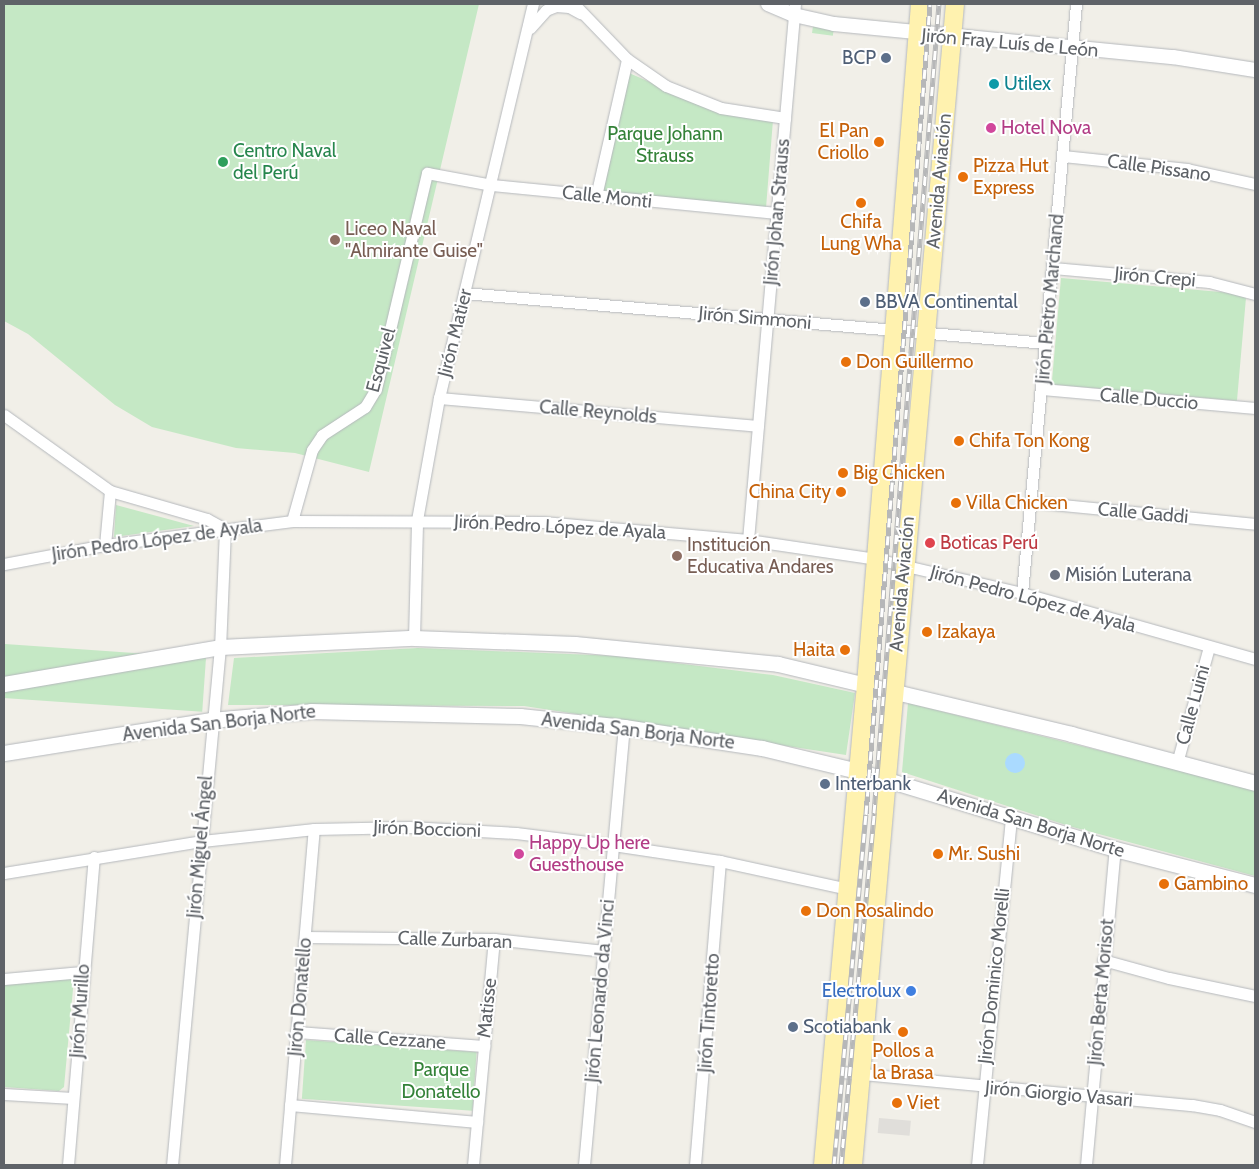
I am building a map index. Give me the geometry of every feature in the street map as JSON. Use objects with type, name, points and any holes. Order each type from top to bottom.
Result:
[{"type":"main road","name":"Avenida Aviación","points":[[823,1165],[896,330],[920,4]]},
{"type":"main road","name":"Avenida Aviación","points":[[853,1165],[885,779],[927,333],[955,4]]},
{"type":"main road","points":[[4,684],[220,647],[414,638],[575,644],[778,664],[866,684],[1255,783]]},
{"type":"main road","name":"Avenida San Borja Norte","points":[[4,753],[211,720],[311,711],[418,712],[520,716],[624,727],[762,748],[858,771],[1115,849],[1255,885]]},
{"type":"street","name":"Jirón Matier","points":[[414,638],[417,520],[439,398],[492,185],[533,4]]},
{"type":"street","points":[[574,4],[627,59],[666,86],[721,108],[785,118]]},
{"type":"street","name":"Jirón Fray Luís de León","points":[[768,4],[795,9],[834,24],[918,34],[1174,57],[1255,70]]},
{"type":"street","name":"Jirón Pietro Marchand","points":[[1022,593],[1032,502],[1076,4]]},
{"type":"street","points":[[526,34],[546,10],[569,7],[582,14]]},
{"type":"street","name":"Jirón Johan Strauss","points":[[748,540],[795,9]]},
{"type":"street","points":[[596,196],[627,59]]},
{"type":"street","name":"Calle Pissano","points":[[1063,156],[1187,169],[1255,184]]},
{"type":"street","name":"Calle Monti","points":[[433,174],[492,185],[777,213]]},
{"type":"street","name":"Esquivel","points":[[292,521],[310,454],[322,435],[366,407],[374,394],[433,174]]},
{"type":"street","name":"Jirón Crepi","points":[[1053,268],[1208,282],[1255,294]]},
{"type":"street","name":"Jirón Simmoni","points":[[464,293],[1046,343]]},
{"type":"street","name":"Calle Duccio","points":[[1042,389],[1255,408]]},
{"type":"street","name":"Calle Reynolds","points":[[439,398],[758,426]]},
{"type":"street","points":[[4,415],[110,491],[207,519],[225,530]]},
{"type":"street","points":[[106,545],[110,491]]},
{"type":"street","name":"Calle Gaddi","points":[[1032,502],[1255,524]]},
{"type":"street","name":"Jirón Pedro López de Ayala","points":[[4,564],[106,545],[292,521],[543,522],[748,540],[904,564],[1022,593],[1255,659]]},
{"type":"street","name":"Jirón Miguel Ángel","points":[[172,1165],[202,841],[211,720],[220,647],[225,530]]},
{"type":"street","name":"Calle Luini","points":[[1177,763],[1209,647]]},
{"type":"street","name":"Jirón Leonardo da Vinci","points":[[584,1165],[624,727]]},
{"type":"street","name":"Jirón Dominico Morelli","points":[[977,1165],[982,1087],[1011,817]]},
{"type":"street","name":"Jirón Boccioni","points":[[4,873],[202,841],[314,829],[409,827],[516,833],[613,845],[720,861],[848,889]]},
{"type":"street","name":"Jirón Donatello","points":[[285,1165],[314,829]]},
{"type":"street","name":"Jirón Berta Morisot","points":[[1086,1165],[1103,960],[1115,849]]},
{"type":"street","name":"Jirón Murillo","points":[[68,1165],[82,972],[94,858]]},
{"type":"street","name":"Jirón Tintoretto","points":[[695,1165],[720,861]]},
{"type":"street","name":"Calle Zurbaran","points":[[305,937],[494,939],[604,951]]},
{"type":"street","name":"Matisse","points":[[473,1165],[494,939]]},
{"type":"street","points":[[1103,960],[1169,978],[1255,996]]},
{"type":"street","points":[[4,979],[82,972]]},
{"type":"street","name":"Calle Cezzane","points":[[296,1032],[484,1046]]},
{"type":"street","name":"Jirón Giorgio Vasari","points":[[831,1071],[982,1087],[1192,1105],[1220,1110],[1255,1122]]},
{"type":"street","points":[[4,1094],[74,1098]]},
{"type":"street","points":[[290,1105],[477,1122]]},
{"type":"shaded area","points":[[879,1118],[911,1121],[910,1136],[878,1133]]},
{"type":"green space","name":"Centro Naval del Perú","points":[[4,4],[479,4],[369,472],[295,453],[236,448],[152,427],[115,405],[28,334],[4,321]]},
{"type":"green space","points":[[813,26],[834,29],[833,36],[812,33]]},
{"type":"green space","name":"Parque Johann Strauss","points":[[629,73],[719,112],[773,120],[766,208],[602,191]]},
{"type":"green space","points":[[1061,278],[1246,294],[1237,401],[1052,385]]},
{"type":"green space","points":[[116,505],[194,526],[114,537]]},
{"type":"green space","points":[[4,644],[206,658],[202,712],[4,698]]},
{"type":"green space","points":[[418,648],[619,656],[773,675],[855,693],[846,755],[524,706],[228,705],[234,658]]},
{"type":"green space","points":[[908,703],[1255,789],[1255,876],[1069,826],[902,772]]},
{"type":"green space","points":[[74,978],[64,1087],[59,1091],[4,1087],[4,984]]},
{"type":"green space","name":"Parque Donatello","points":[[306,1040],[477,1052],[472,1111],[302,1099]]},
{"type":"water","points":[[1015,753],[1022,756],[1025,763],[1022,770],[1015,773],[1008,770],[1005,763],[1008,756]]},
{"type":"railway","points":[[834,1165],[866,814],[930,4]]},
{"type":"railway","points":[[841,1165],[874,813],[939,4]]},
{"type":"place","name":"BCP","points":[[886,58]]},
{"type":"place","name":"Utilex","points":[[994,84]]},
{"type":"place","name":"Hotel Nova","points":[[991,128]]},
{"type":"place","name":"El Pan Criollo","points":[[879,142]]},
{"type":"place","name":"Centro Naval del Perú","points":[[223,162]]},
{"type":"place","name":"Pizza Hut Express","points":[[963,177]]},
{"type":"place","name":"Chifa Lung Wha","points":[[861,203]]},
{"type":"place","name":"Liceo Naval \"Almirante Guise\"","points":[[335,240]]},
{"type":"place","name":"BBVA Continental","points":[[865,302]]},
{"type":"place","name":"Don Guillermo","points":[[846,362]]},
{"type":"place","name":"Chifa Ton Kong","points":[[959,441]]},
{"type":"place","name":"Big Chicken","points":[[843,473]]},
{"type":"place","name":"China City","points":[[841,492]]},
{"type":"place","name":"Villa Chicken","points":[[956,503]]},
{"type":"place","name":"Boticas Perú","points":[[930,543]]},
{"type":"place","name":"Institución Educativa Andares","points":[[677,556]]},
{"type":"place","name":"Misión Luterana","points":[[1055,575]]},
{"type":"place","name":"Izakaya","points":[[927,632]]},
{"type":"place","name":"Haita","points":[[845,650]]},
{"type":"place","name":"Interbank","points":[[825,784]]},
{"type":"place","name":"Happy Up here Guesthouse","points":[[519,854]]},
{"type":"place","name":"Mr. Sushi","points":[[938,854]]},
{"type":"place","name":"Gambino","points":[[1164,884]]},
{"type":"place","name":"Don Rosalindo","points":[[806,911]]},
{"type":"place","name":"Electrolux","points":[[911,991]]},
{"type":"place","name":"Scotiabank","points":[[793,1027]]},
{"type":"place","name":"Pollos a la Brasa","points":[[903,1032]]},
{"type":"place","name":"Viet","points":[[897,1103]]}]
